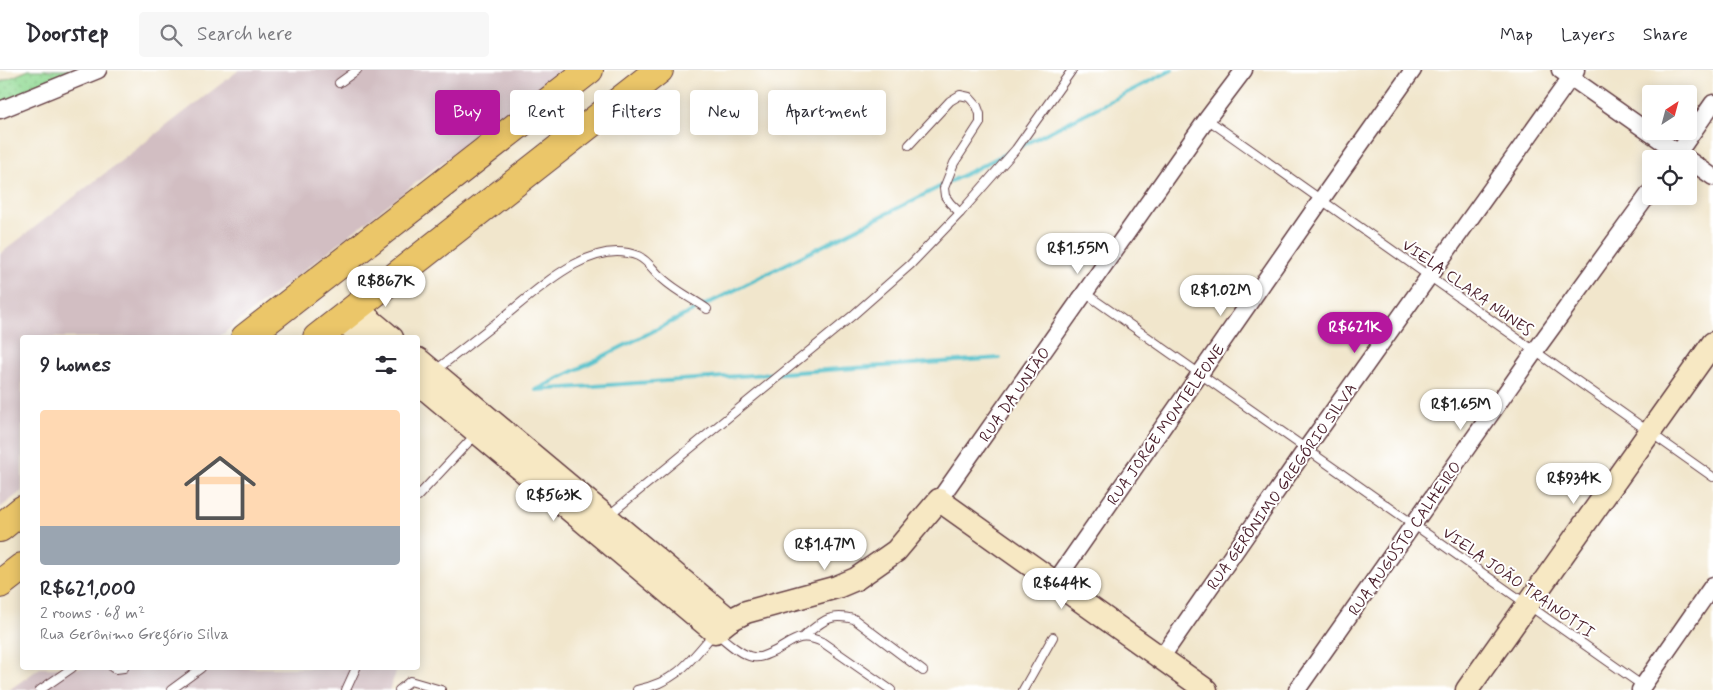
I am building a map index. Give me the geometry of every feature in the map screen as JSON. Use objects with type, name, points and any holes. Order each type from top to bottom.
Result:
[{"type":"highway","points":[[248,335],[589,70]]},
{"type":"highway","points":[[322,335],[659,70]]},
{"type":"highway","points":[[0,528],[20,512]]},
{"type":"highway","points":[[0,584],[20,569]]},
{"type":"street","points":[[0,110],[98,70]]},
{"type":"street","name":"RUA DA UNIÃO","points":[[722,626],[746,612],[837,587],[856,579],[896,551],[939,500],[1244,70]]},
{"type":"street","name":"RUA JORGE MONTELEONE","points":[[1055,582],[1413,70]]},
{"type":"street","points":[[1569,72],[1671,150]]},
{"type":"street","name":"RUA GERÔNIMO GREGÓRIO SILVA","points":[[1161,658],[1429,276],[1569,72]]},
{"type":"street","points":[[1687,150],[1713,103]]},
{"type":"street","points":[[1697,167],[1713,177]]},
{"type":"street","name":"RUA AUGUSTO CALHEIRO","points":[[1297,690],[1535,351],[1642,203]]},
{"type":"street","points":[[349,313],[361,335]]},
{"type":"street","points":[[349,313],[387,335]]},
{"type":"street","points":[[1467,690],[1713,343]]},
{"type":"street","points":[[422,375],[722,626]]},
{"type":"street","points":[[483,426],[606,517],[722,626]]},
{"type":"street","points":[[939,500],[1206,690]]},
{"type":"street","points":[[1641,688],[1713,585]]},
{"type":"lane","points":[[340,83],[357,70]]},
{"type":"lane","points":[[606,517],[852,316],[910,265],[960,213],[1016,149],[1072,70]]},
{"type":"lane","points":[[909,144],[950,101],[960,95],[969,97],[977,106],[980,122],[954,163],[944,188],[945,196],[960,213]]},
{"type":"lane","name":"VIELA CLARA NUNES","points":[[1207,120],[1713,477]]},
{"type":"lane","points":[[422,375],[554,276],[595,256],[611,252],[628,253],[639,257],[648,263],[663,279],[707,309]]},
{"type":"lane","name":"VIELA JOÃO TRAINOTTI","points":[[1085,293],[1527,604],[1641,688]]},
{"type":"lane","points":[[420,494],[483,426]]},
{"type":"lane","points":[[804,636],[828,618],[841,616],[854,619],[923,671]]},
{"type":"lane","points":[[637,690],[653,687],[676,675],[691,662],[722,626],[745,654],[753,657],[759,657],[779,650],[796,638],[812,637],[891,690]]},
{"type":"lane","points":[[1023,690],[1053,637]]},
{"type":"lane","points":[[40,690],[69,670]]},
{"type":"lane","points":[[171,690],[198,670]]},
{"type":"lane","points":[[346,690],[355,670]]},
{"type":"lane","points":[[399,690],[410,681],[441,690]]},
{"type":"shaded area","points":[[239,70],[560,70],[534,90],[510,90],[510,109],[500,117],[500,90],[435,90],[435,135],[477,135],[222,335],[20,335],[20,493],[0,508],[0,254]]},
{"type":"shaded area","points":[[37,670],[397,670],[389,690],[9,690]]},
{"type":"green space","points":[[29,70],[82,70],[0,104],[0,82]]},
{"type":"waterway","points":[[1019,147],[1172,70]]},
{"type":"waterway","points":[[1000,358],[536,390],[1011,151]]}]
